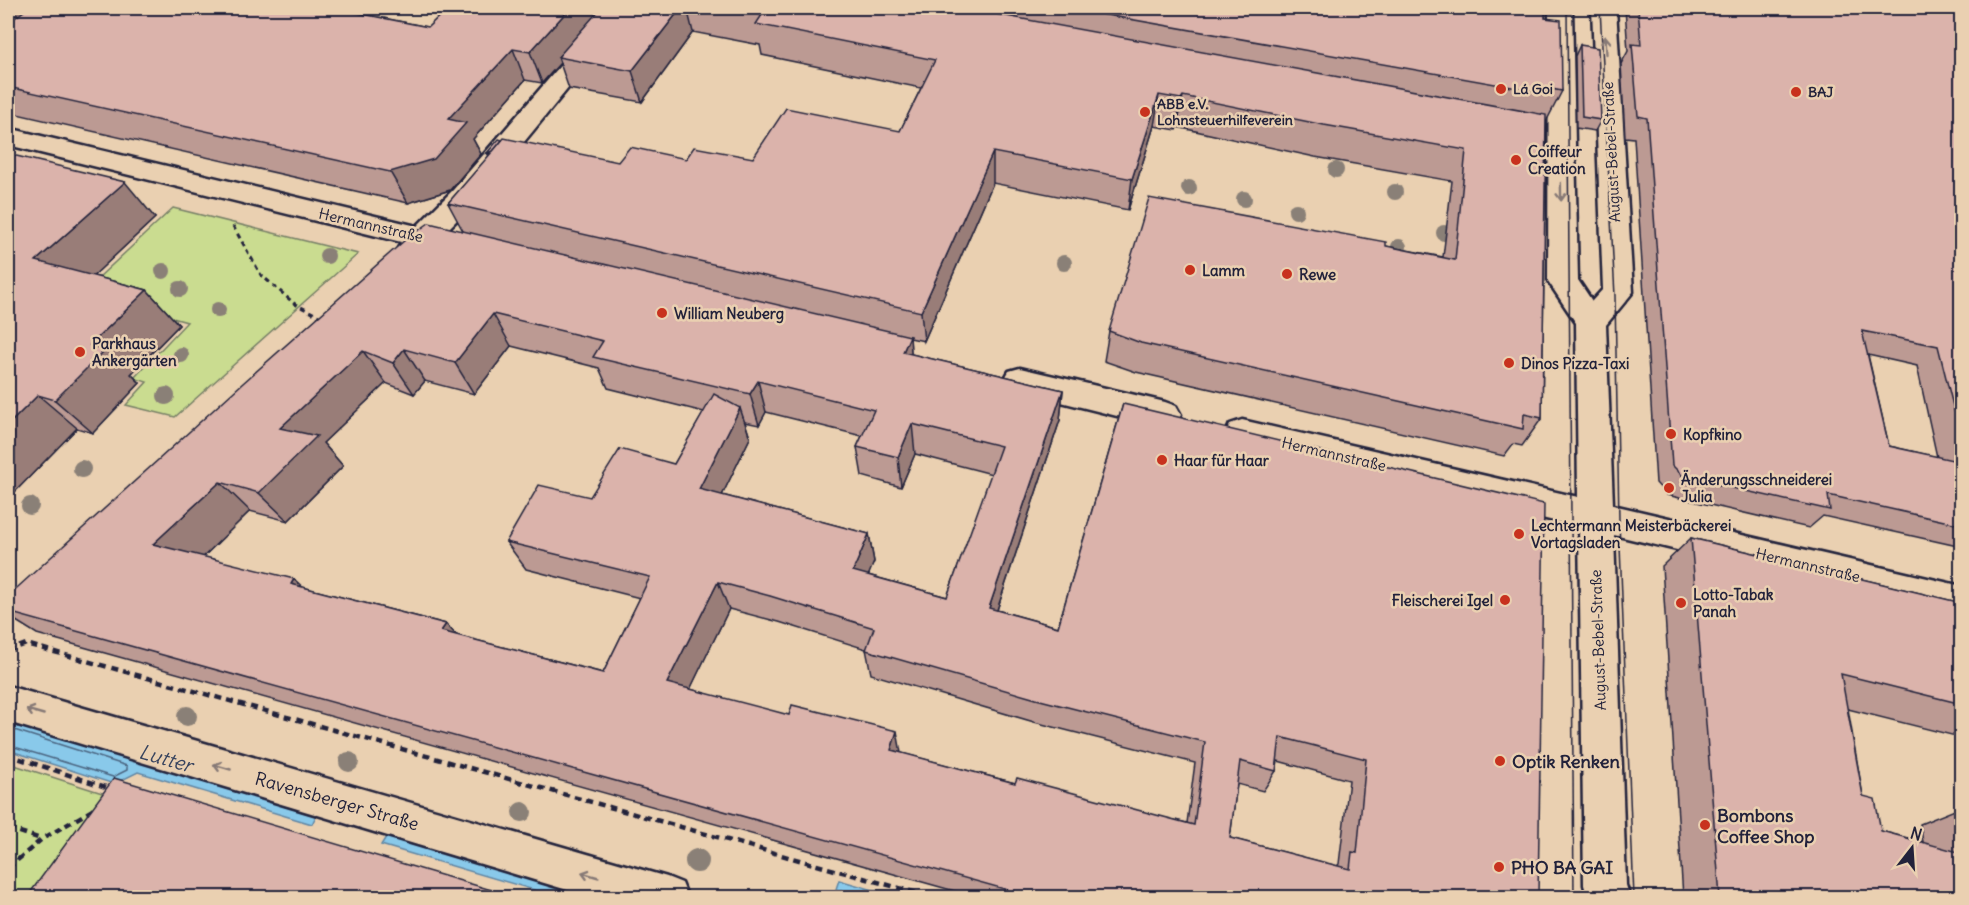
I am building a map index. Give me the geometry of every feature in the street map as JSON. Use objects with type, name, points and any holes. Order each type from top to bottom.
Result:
[{"type":"street","points":[[390,268],[463,197],[622,8]]},
{"type":"street","points":[[1560,8],[1551,140],[1563,281],[1591,322]]},
{"type":"street","name":"August-Bebel-Straße","points":[[1604,8],[1618,292],[1591,322],[1605,893]]},
{"type":"street","name":"Hermannstraße","points":[[8,137],[482,251]]},
{"type":"street","name":"Hermannstraße","points":[[998,375],[1962,602]]},
{"type":"street","name":"Ravensberger Straße","points":[[8,704],[667,897]]},
{"type":"path","points":[[248,196],[227,217],[261,275],[295,304],[330,321]]},
{"type":"path","points":[[8,651],[26,644],[935,897]]},
{"type":"path","points":[[8,868],[42,840],[96,808]]},
{"type":"path","points":[[8,828],[42,840]]},
{"type":"green space","points":[[173,208],[358,254],[175,417],[126,405],[147,382],[134,378],[187,322],[82,293]]},
{"type":"green space","points":[[8,763],[143,806],[101,897],[8,897]]},
{"type":"water","points":[[8,722],[316,816],[312,824],[138,772],[114,784],[8,750]]},
{"type":"water","points":[[386,837],[591,897],[558,897],[381,845]]},
{"type":"water","points":[[839,880],[902,897],[862,897],[836,889]]},
{"type":"building","points":[[28,8],[332,8],[428,27],[448,8],[570,8],[530,52],[513,49],[448,119],[466,123],[434,159],[390,172],[8,87],[8,23]]},
{"type":"building","points":[[601,8],[681,8],[632,71],[558,57]]},
{"type":"building","points":[[722,8],[963,8],[1546,115],[1542,418],[1524,414],[1523,429],[1141,343],[1109,331],[1149,198],[1386,242],[1386,246],[1455,260],[1466,150],[1324,125],[1183,96],[1181,99],[1159,95],[1132,179],[993,152],[921,312],[448,203],[504,138],[618,162],[630,147],[686,159],[694,147],[753,158],[786,108],[900,131],[935,60],[756,24],[762,15]]},
{"type":"building","points":[[1067,8],[1545,8],[1545,18],[1561,20],[1562,91],[1546,88],[1546,93]]},
{"type":"building","points":[[1638,8],[1962,8],[1962,442],[1938,346],[1862,331],[1889,446],[1962,462],[1962,525],[1828,495],[1830,510],[1684,477],[1672,465],[1647,118],[1638,116],[1632,44],[1641,45]]},
{"type":"building","points":[[1580,45],[1598,48],[1601,120],[1582,117]]},
{"type":"building","points":[[499,139],[502,140],[493,151],[487,153]]},
{"type":"building","points":[[8,154],[125,182],[36,261],[147,290],[90,345],[105,350],[55,400],[38,395],[8,425]]},
{"type":"building","points":[[429,223],[910,336],[903,352],[1063,390],[989,608],[1058,627],[1123,404],[1544,504],[1538,897],[1033,897],[8,612],[8,596],[405,240]],"holes":[[[493,314],[603,341],[593,357],[750,394],[758,381],[874,410],[857,447],[898,457],[912,424],[1001,446],[947,597],[853,571],[869,534],[699,489],[740,408],[714,394],[674,464],[620,449],[590,497],[539,485],[506,542],[650,577],[603,673],[441,631],[446,624],[291,584],[294,579],[153,544],[220,482],[259,493],[317,436],[280,428],[363,351],[393,363],[404,349],[455,363]],[[718,582],[770,596],[874,628],[866,650],[1036,699],[1205,742],[1194,825],[1017,778],[1015,783],[891,750],[897,731],[792,705],[789,715],[667,683]],[[1280,737],[1366,759],[1357,853],[1352,852],[1350,869],[1230,838],[1240,761],[1276,771]]]},
{"type":"building","points":[[1691,538],[1962,603],[1962,704],[1841,674],[1863,796],[1875,799],[1881,831],[1962,853],[1962,897],[1720,897]]},
{"type":"building","points":[[114,778],[515,897],[27,897]]},
{"type":"tram line","points":[[1567,8],[1574,898]]},
{"type":"tram line","points":[[1600,8],[1615,296],[1619,521],[1634,898]]},
{"type":"place","name":"Lá Goi","points":[[1501,89]]},
{"type":"place","name":"BAJ","points":[[1796,92]]},
{"type":"place","name":"ABB e.V. Lohnsteuerhilfeverein","points":[[1145,112]]},
{"type":"place","name":"Coiffeur Creation","points":[[1516,160]]},
{"type":"place","name":"Lamm","points":[[1190,270]]},
{"type":"place","name":"Rewe","points":[[1287,274]]},
{"type":"place","name":"William Neuberg","points":[[662,313]]},
{"type":"place","name":"Parkhaus Ankergärten","points":[[80,352]]},
{"type":"place","name":"Dinos Pizza-Taxi","points":[[1509,363]]},
{"type":"place","name":"Kopfkino","points":[[1671,434]]},
{"type":"place","name":"Haar für Haar","points":[[1162,460]]},
{"type":"place","name":"Änderungsschneiderei Julia","points":[[1669,488]]},
{"type":"place","name":"Lechtermann Meisterbäckerei Vortagsladen","points":[[1519,534]]},
{"type":"place","name":"Fleischerei Igel","points":[[1505,600]]},
{"type":"place","name":"Lotto-Tabak Panah","points":[[1681,603]]},
{"type":"place","name":"Optik Renken","points":[[1500,761]]},
{"type":"place","name":"Bombons Coffee Shop","points":[[1705,825]]},
{"type":"place","name":"PHO BA GAI","points":[[1499,867]]},
{"type":"water label","name":"Lutter","points":[[166,758]]}]
